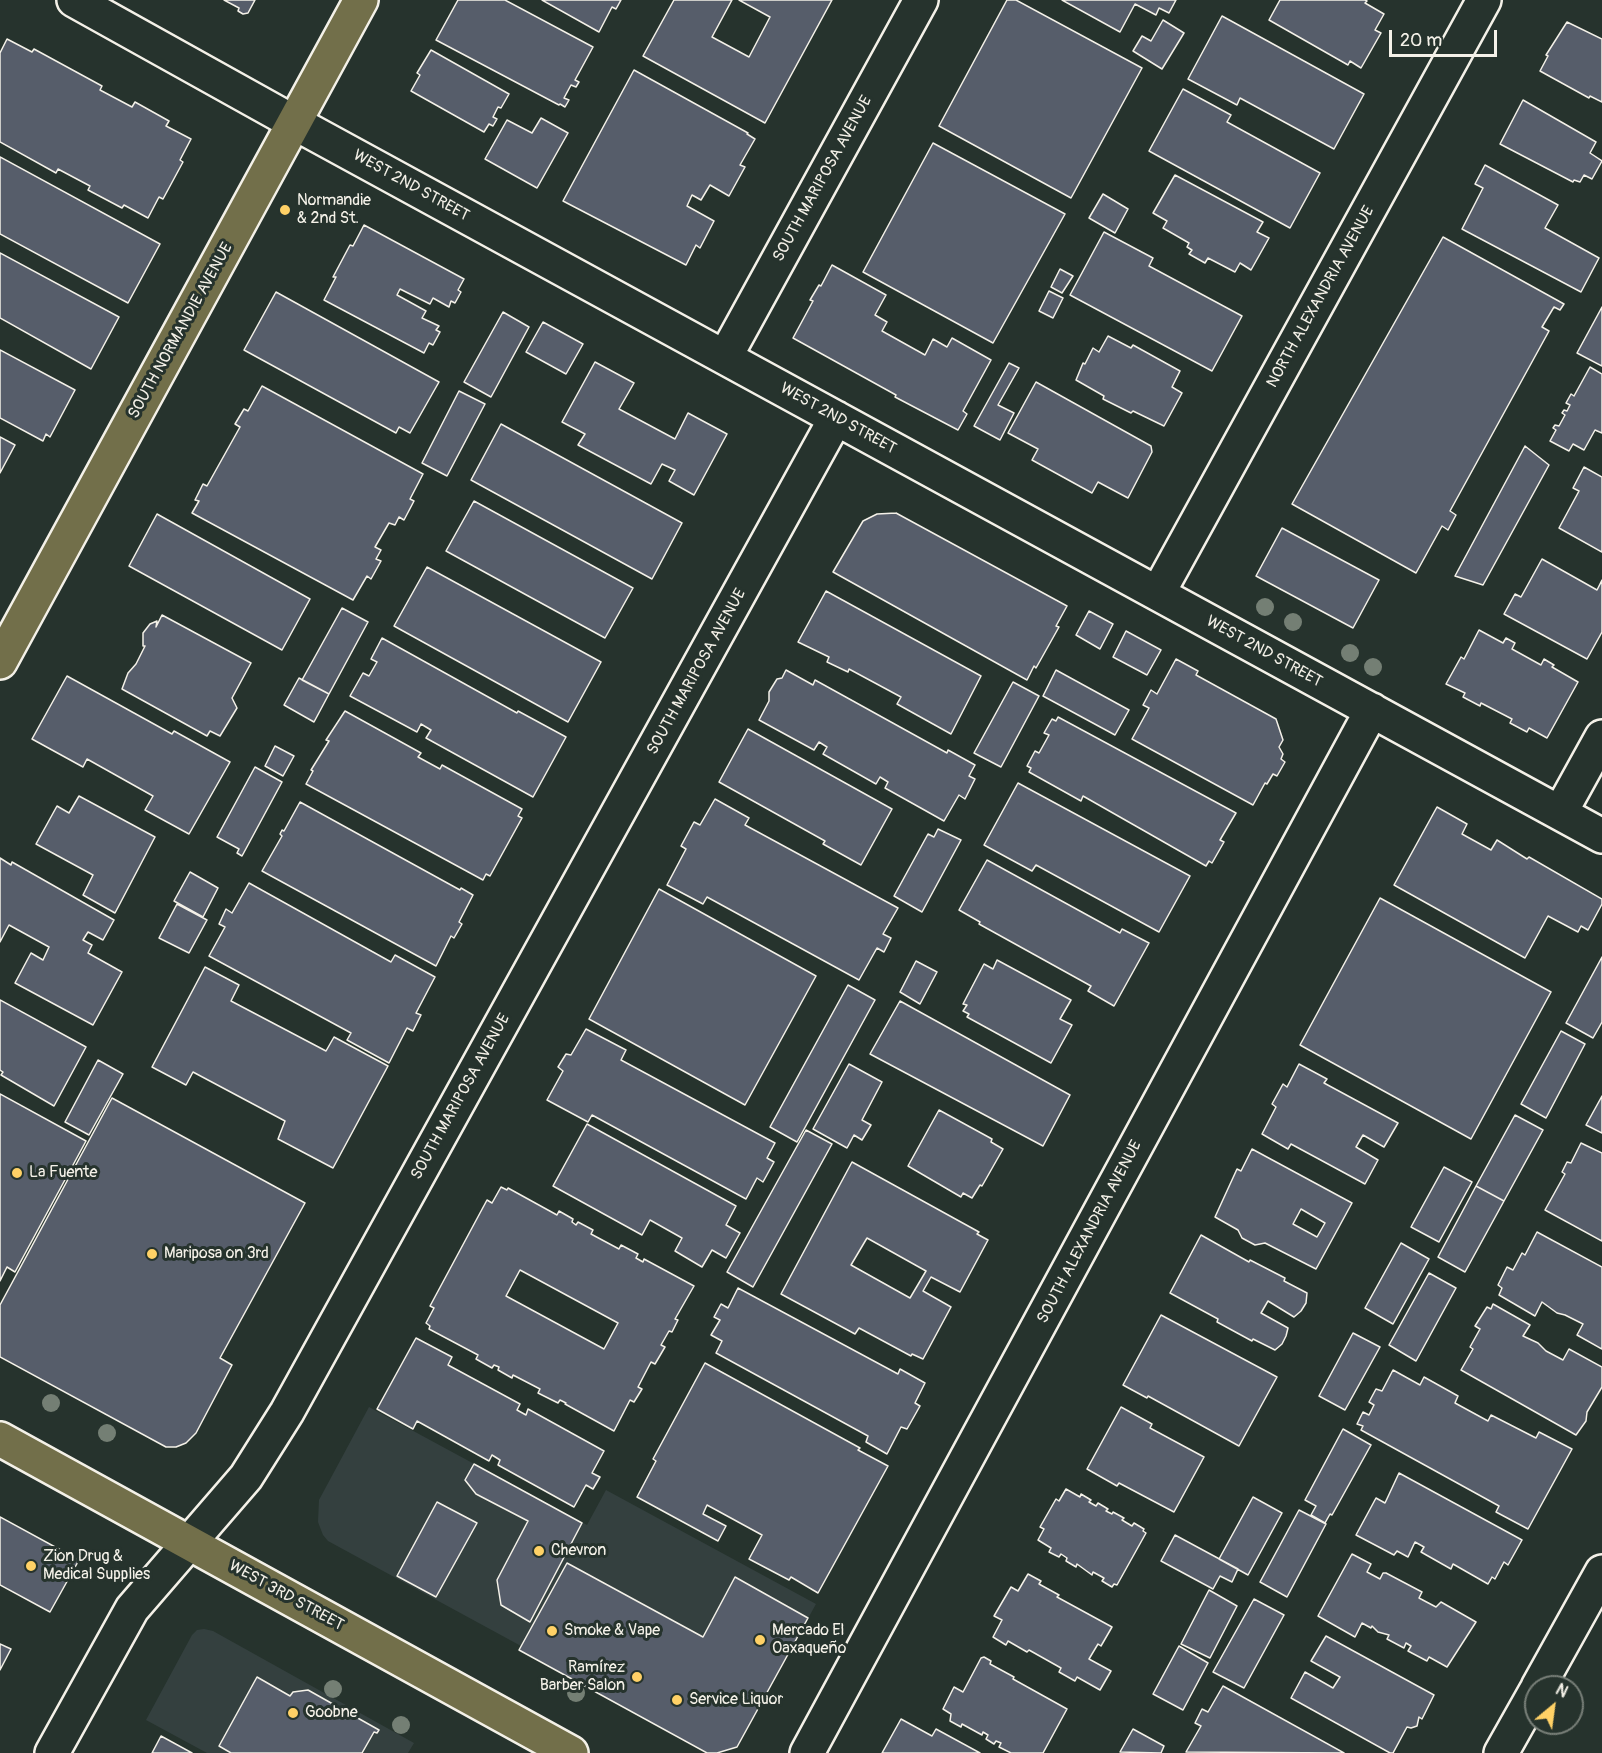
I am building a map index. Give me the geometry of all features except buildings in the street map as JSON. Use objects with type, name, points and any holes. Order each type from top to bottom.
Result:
[{"type":"main road","name":"SOUTH NORMANDIE AVENUE","points":[[0,662],[362,0]]},
{"type":"main road","name":"WEST 3RD STREET","points":[[0,1439],[571,1753]]},
{"type":"street","name":"WEST 2ND STREET","points":[[74,0],[295,123],[1602,836]]},
{"type":"street","name":"SOUTH MARIPOSA AVENUE","points":[[725,357],[921,0]]},
{"type":"street","name":"NORTH ALEXANDRIA AVENUE","points":[[1158,593],[1484,0]]},
{"type":"street","name":"SOUTH MARIPOSA AVENUE","points":[[52,1753],[132,1609],[246,1477],[287,1412],[836,418]]},
{"type":"street","name":"SOUTH ALEXANDRIA AVENUE","points":[[807,1753],[1372,710]]},
{"type":"street","points":[[1560,813],[1602,737]]},
{"type":"street","points":[[1545,1675],[1602,1572]]},
{"type":"street","points":[[1501,1753],[1524,1712]]},
{"type":"shaded area","points":[[369,1407],[587,1525],[606,1490],[816,1604],[737,1747],[717,1753],[707,1753],[519,1650],[521,1646],[328,1541],[318,1522],[319,1500]]},
{"type":"shaded area","points":[[197,1630],[213,1631],[414,1743],[408,1753],[207,1753],[146,1720],[192,1635]]},
{"type":"place","name":"Normandie & 2nd St.","points":[[285,210]]},
{"type":"place","name":"La Fuente","points":[[17,1173]]},
{"type":"place","name":"Mariposa on 3rd","points":[[152,1254]]},
{"type":"place","name":"Chevron","points":[[539,1551]]},
{"type":"place","name":"Zion Drug & Medical Supplies","points":[[31,1566]]},
{"type":"place","name":"Smoke & Vape","points":[[552,1631]]},
{"type":"place","name":"Mercado El Oaxaqueño","points":[[760,1640]]},
{"type":"place","name":"Ramírez Barber Salon","points":[[637,1677]]},
{"type":"place","name":"Service Liquor","points":[[677,1700]]},
{"type":"place","name":"Goobne","points":[[293,1713]]}]
